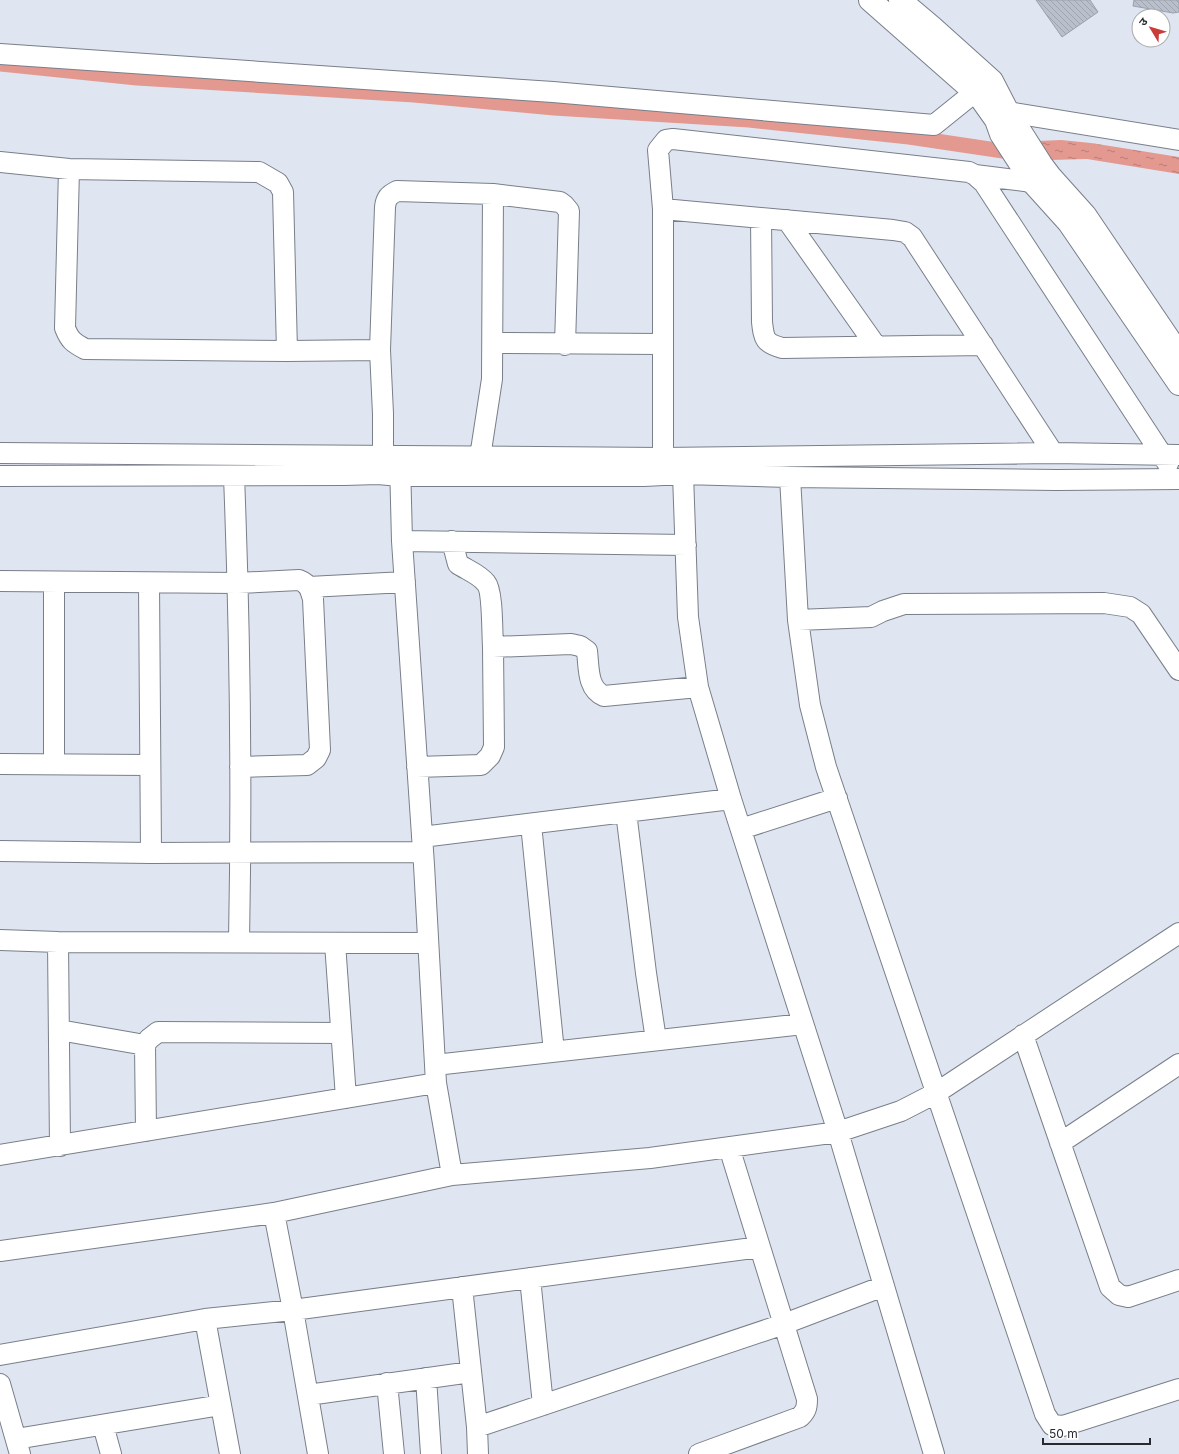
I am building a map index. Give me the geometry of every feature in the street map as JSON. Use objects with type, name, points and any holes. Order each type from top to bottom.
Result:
[{"type":"main road","points":[[870,0],[1023,135],[1037,173],[1068,223],[1179,384]]},
{"type":"main road","points":[[900,0],[992,81],[999,113],[1001,134],[1037,173],[1085,215],[1179,354]]},
{"type":"street","points":[[0,54],[552,92],[934,125],[975,92]]},
{"type":"street","points":[[999,113],[1179,140]]},
{"type":"street","points":[[0,453],[394,463],[644,476],[662,467],[683,474],[790,477],[1178,480],[1171,455],[988,190],[975,175],[969,172],[673,139],[666,140],[658,150],[663,208],[662,467]]},
{"type":"street","points":[[0,162],[69,169],[259,172],[278,183],[284,192],[287,351]]},
{"type":"street","points":[[69,169],[65,328],[69,338],[85,349],[287,351],[380,350]]},
{"type":"street","points":[[975,175],[1037,173]]},
{"type":"street","points":[[452,1176],[436,1074],[402,542],[394,463],[383,414],[380,350],[385,207],[389,195],[397,191],[493,194],[560,202],[564,205],[569,211],[565,345]]},
{"type":"street","points":[[480,457],[492,379],[493,194]]},
{"type":"street","points":[[663,208],[893,230],[905,232],[912,236],[1053,453]]},
{"type":"street","points":[[761,218],[762,322],[764,336],[770,344],[782,348],[983,345]]},
{"type":"street","points":[[787,220],[876,346]]},
{"type":"street","points":[[493,343],[565,345],[662,344]]},
{"type":"street","points":[[0,476],[234,476],[378,474],[394,463],[480,457],[662,467],[1053,453],[1171,455]]},
{"type":"street","points":[[683,474],[688,617],[698,687],[731,799],[838,1132],[934,1454]]},
{"type":"street","points":[[234,476],[238,583],[241,852],[239,942]]},
{"type":"street","points":[[790,477],[798,620],[810,705],[826,767],[1043,1407],[1052,1425],[1063,1426],[1179,1389]]},
{"type":"street","points":[[402,542],[452,541],[686,545]]},
{"type":"street","points":[[417,768],[481,765],[490,756],[494,747],[493,647],[490,594],[488,585],[468,569],[458,564],[452,541]]},
{"type":"street","points":[[0,581],[238,583],[299,580],[305,582],[310,587],[313,599],[320,750],[316,758],[307,765],[240,767]]},
{"type":"street","points":[[54,582],[54,764]]},
{"type":"street","points":[[310,587],[405,582]]},
{"type":"street","points":[[149,583],[151,853]]},
{"type":"street","points":[[798,620],[872,617],[883,611],[904,604],[1104,603],[1130,608],[1141,614],[1179,670]]},
{"type":"street","points":[[493,647],[571,644],[580,646],[587,651],[592,686],[598,694],[604,696],[698,687]]},
{"type":"street","points":[[0,764],[150,765]]},
{"type":"street","points":[[741,829],[837,798]]},
{"type":"street","points":[[0,851],[151,853],[241,852],[422,844],[531,824],[731,799]]},
{"type":"street","points":[[626,812],[656,1040]]},
{"type":"street","points":[[531,824],[554,1052]]},
{"type":"street","points":[[0,1252],[274,1213],[452,1176],[650,1158],[838,1132],[901,1111],[936,1093],[1179,933]]},
{"type":"street","points":[[0,940],[58,942],[428,943]]},
{"type":"street","points":[[58,942],[60,1146]]},
{"type":"street","points":[[335,943],[346,1098]]},
{"type":"street","points":[[0,1155],[346,1098],[436,1074],[554,1052],[803,1024]]},
{"type":"street","points":[[59,1030],[145,1045]]},
{"type":"street","points":[[146,1131],[145,1045],[149,1039],[158,1032],[341,1033]]},
{"type":"street","points":[[1023,1035],[1110,1287],[1119,1296],[1128,1297],[1179,1280]]},
{"type":"street","points":[[1060,1144],[1179,1064]]},
{"type":"street","points":[[699,1454],[800,1417],[806,1411],[807,1407],[807,1400],[729,1147]]},
{"type":"street","points":[[274,1213],[293,1310],[318,1454]]},
{"type":"street","points":[[0,1355],[205,1319],[293,1310],[760,1247]]},
{"type":"street","points":[[530,1278],[544,1405]]},
{"type":"street","points":[[477,1427],[784,1324],[884,1286]]},
{"type":"street","points":[[462,1287],[477,1427],[478,1454]]},
{"type":"street","points":[[205,1319],[230,1454]]},
{"type":"street","points":[[308,1394],[471,1372]]},
{"type":"street","points":[[426,1378],[431,1454]]},
{"type":"street","points":[[387,1383],[394,1454]]},
{"type":"street","points":[[1,1388],[18,1447],[103,1425],[221,1405]]},
{"type":"street","points":[[103,1425],[111,1454]]},
{"type":"water","points":[[1061,140],[1091,143],[1179,157],[1179,174],[1087,159],[1051,160],[1038,141]]},
{"type":"building","points":[[1036,0],[1090,0],[1098,12],[1062,37]]},
{"type":"building","points":[[1134,0],[1179,0],[1179,12],[1171,13],[1171,8],[1144,8],[1133,6]]},
{"type":"waterway","points":[[0,64],[137,78],[414,95],[554,108],[749,120],[909,137],[1003,151],[1019,151]]}]
